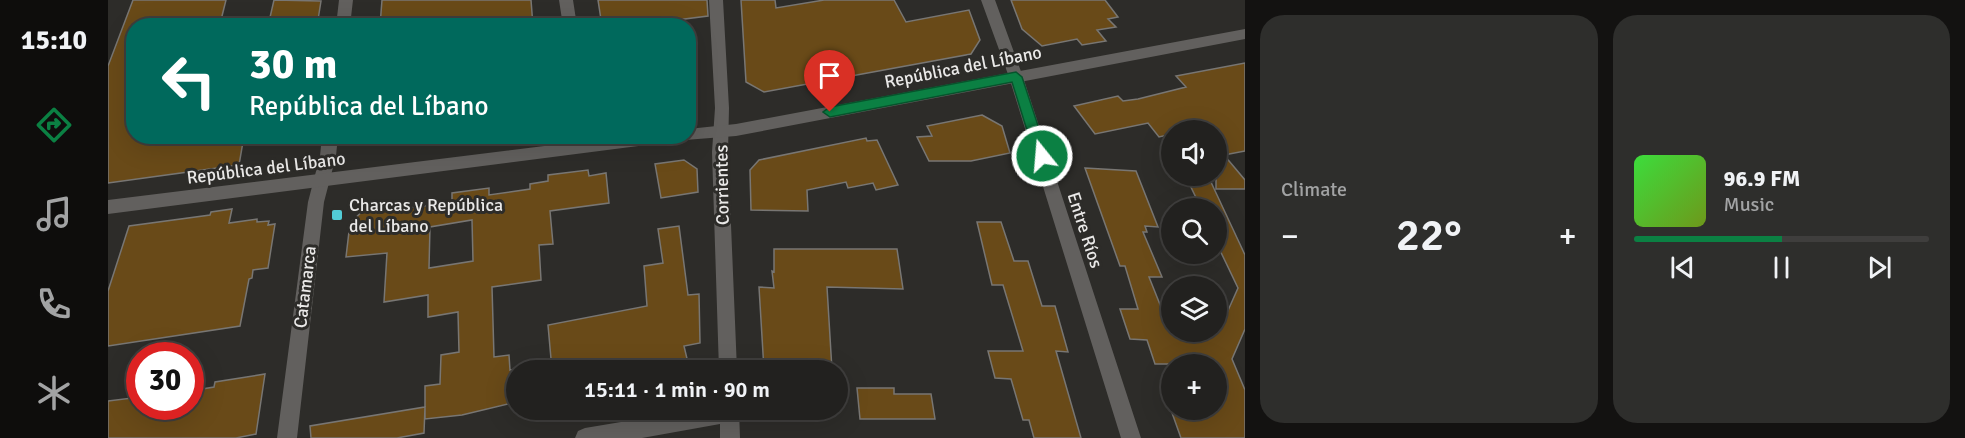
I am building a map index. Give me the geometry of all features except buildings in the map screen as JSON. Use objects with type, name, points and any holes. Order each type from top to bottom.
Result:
[{"type":"street","points":[[344,18],[346,0]]},
{"type":"street","points":[[566,0],[569,18]]},
{"type":"street","name":"Corrientes","points":[[716,0],[728,360]]},
{"type":"street","name":"Entre Ríos","points":[[988,0],[1016,77],[1131,438]]},
{"type":"street","name":"República del Líbano","points":[[696,134],[1245,34]]},
{"type":"street","name":"Catamarca","points":[[286,438],[316,202],[329,144]]},
{"type":"street","name":"República del Líbano","points":[[108,207],[574,144]]},
{"type":"street","points":[[585,438],[681,420]]},
{"type":"street","points":[[729,420],[730,438]]},
{"type":"place","name":"Charcas y República del Líbano","points":[[337,215]]},
{"type":"route","points":[[830,112],[1016,77],[1042,156]]}]
